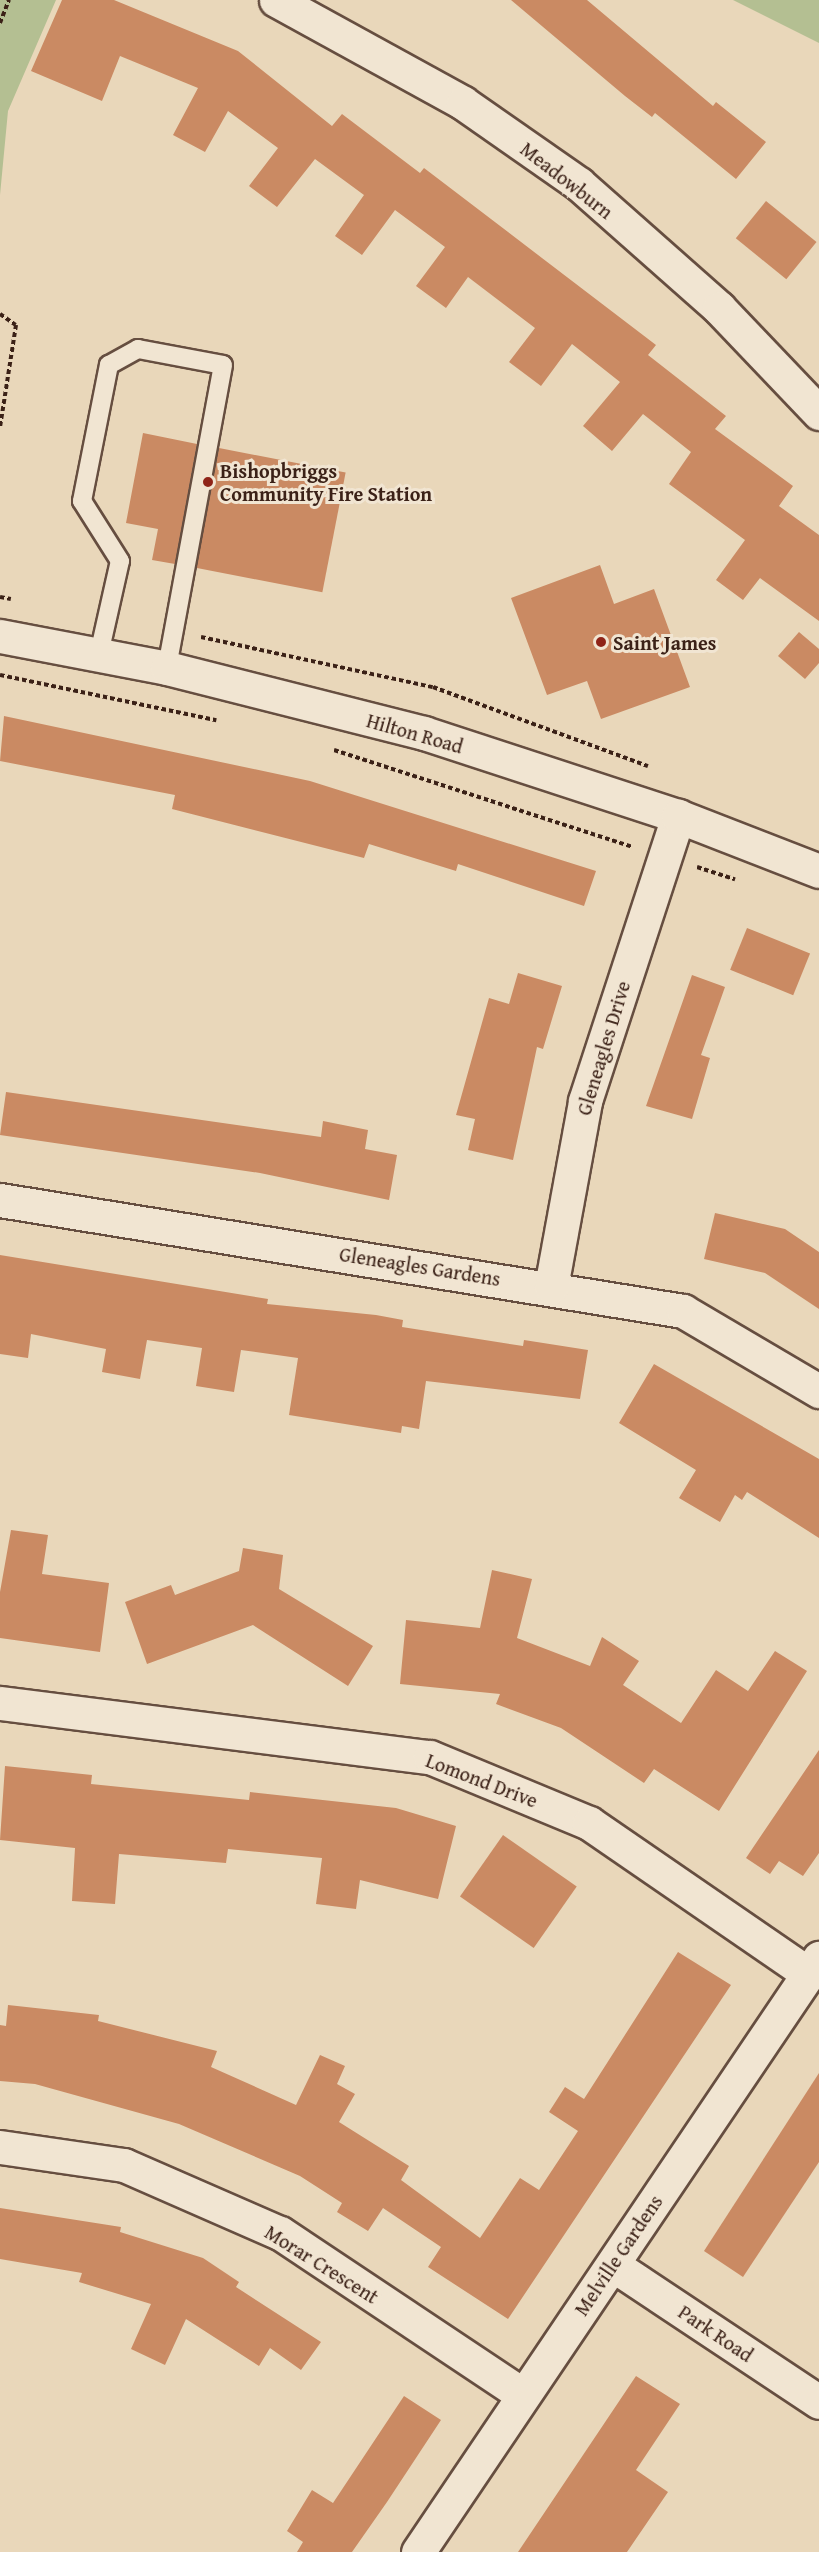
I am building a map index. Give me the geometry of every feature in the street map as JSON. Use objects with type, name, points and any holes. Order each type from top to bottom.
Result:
[{"type":"street","name":"Meadowburn","points":[[276,0],[463,103],[579,184],[719,308],[819,412]]},
{"type":"street","name":"Hilton Road","points":[[0,636],[167,668],[424,733],[678,816],[819,871]]},
{"type":"street","name":"Gleneagles Drive","points":[[551,1287],[585,1101],[678,816]]},
{"type":"street","name":"Gleneagles Gardens","points":[[0,1200],[551,1287],[683,1311],[819,1391]]},
{"type":"street","name":"Lomond Drive","points":[[0,1703],[430,1757],[589,1823],[814,1966]]},
{"type":"street","name":"Melville Gardens","points":[[418,2552],[521,2394],[613,2265],[814,1966]]},
{"type":"street","name":"Morar Crescent","points":[[0,2147],[124,2165],[280,2233],[521,2394]]},
{"type":"street","name":"Park Road","points":[[613,2265],[819,2402]]},
{"type":"lane","points":[[99,654],[120,561],[82,501],[109,365],[138,350],[223,366],[167,668]]},
{"type":"path","points":[[0,23],[9,0]]},
{"type":"path","points":[[0,314],[16,325],[0,427]]},
{"type":"path","points":[[0,675],[221,721]]},
{"type":"path","points":[[323,746],[742,881]]},
{"type":"green space","points":[[0,0],[56,0],[8,111],[0,195]]},
{"type":"green space","points":[[733,0],[819,0],[819,43]]},
{"type":"building","points":[[62,0],[114,0],[238,51],[332,126],[342,114],[420,173],[424,168],[656,345],[648,355],[726,416],[715,429],[793,486],[779,506],[819,535],[819,621],[760,578],[743,600],[716,580],[745,540],[669,484],[691,452],[643,414],[612,451],[583,426],[620,382],[572,344],[541,386],[509,362],[535,328],[468,277],[446,308],[416,286],[445,247],[395,210],[362,255],[335,236],[364,195],[315,159],[277,207],[249,186],[278,148],[228,111],[205,152],[173,135],[198,88],[120,56],[102,101],[31,71]]},
{"type":"building","points":[[511,0],[587,0],[713,106],[716,102],[766,142],[736,179],[655,113],[652,117],[625,96]]},
{"type":"building","points":[[766,201],[817,242],[786,279],[736,238]]},
{"type":"building","points":[[143,433],[197,444],[175,564],[152,560],[158,529],[126,523]]},
{"type":"building","points":[[219,448],[346,473],[322,592],[196,568]]},
{"type":"building","name":"Saint James","points":[[600,565],[614,604],[654,589],[690,687],[601,719],[587,681],[547,695],[511,598]]},
{"type":"building","points":[[799,632],[819,649],[819,663],[805,679],[778,656]]},
{"type":"building","points":[[4,716],[310,781],[596,871],[584,906],[458,864],[456,871],[369,844],[364,858],[172,809],[175,795],[0,761]]},
{"type":"building","points":[[747,928],[810,953],[793,995],[730,970]]},
{"type":"building","points":[[518,973],[562,986],[543,1049],[537,1047],[513,1160],[468,1150],[475,1119],[456,1115],[489,998],[509,1004]]},
{"type":"building","points":[[692,975],[725,987],[701,1055],[710,1058],[692,1119],[646,1106]]},
{"type":"building","points":[[6,1092],[321,1137],[323,1121],[368,1130],[365,1149],[397,1155],[389,1200],[260,1173],[0,1135]]},
{"type":"building","points":[[715,1213],[785,1229],[819,1252],[819,1309],[765,1273],[704,1259]]},
{"type":"building","points":[[0,1255],[268,1299],[267,1304],[376,1315],[403,1320],[402,1327],[523,1346],[524,1340],[588,1350],[580,1399],[426,1381],[419,1429],[402,1426],[401,1433],[289,1415],[298,1358],[241,1350],[234,1392],[196,1386],[202,1348],[147,1340],[140,1379],[102,1372],[106,1349],[31,1334],[28,1358],[0,1354]]},
{"type":"building","points":[[654,1364],[819,1459],[819,1538],[747,1492],[742,1500],[735,1495],[720,1522],[679,1498],[696,1470],[619,1423]]},
{"type":"building","points":[[11,1530],[48,1535],[42,1574],[109,1583],[100,1652],[0,1638],[0,1592]]},
{"type":"building","points":[[243,1548],[283,1555],[279,1589],[373,1646],[348,1686],[253,1625],[147,1664],[125,1602],[171,1585],[175,1595],[239,1571]]},
{"type":"building","points":[[492,1570],[532,1579],[517,1638],[590,1666],[602,1637],[639,1661],[623,1685],[681,1723],[716,1670],[748,1691],[775,1651],[807,1671],[719,1811],[654,1769],[644,1783],[561,1728],[496,1704],[500,1694],[400,1684],[406,1620],[480,1628]]},
{"type":"building","points":[[819,1750],[819,1853],[803,1876],[779,1861],[770,1874],[746,1858]]},
{"type":"building","points":[[5,1766],[92,1775],[91,1784],[249,1800],[250,1792],[396,1808],[456,1826],[438,1899],[360,1880],[356,1909],[316,1904],[322,1858],[228,1849],[226,1863],[119,1854],[115,1904],[72,1901],[75,1848],[0,1840]]},
{"type":"building","points":[[503,1835],[577,1887],[534,1948],[460,1896]]},
{"type":"building","points":[[678,1952],[731,1985],[508,2319],[428,2267],[441,2247],[383,2208],[368,2231],[337,2212],[342,2203],[300,2176],[179,2124],[35,2084],[0,2081],[0,2025],[6,2026],[8,2005],[99,2015],[98,2021],[217,2051],[211,2067],[296,2105],[320,2055],[345,2066],[337,2084],[355,2094],[339,2122],[409,2166],[401,2180],[480,2238],[520,2178],[539,2190],[578,2131],[549,2112],[565,2087],[584,2099]]},
{"type":"building","points":[[819,2073],[819,2162],[743,2277],[704,2251]]},
{"type":"building","points":[[0,2208],[121,2227],[120,2232],[203,2258],[239,2282],[236,2287],[321,2342],[301,2370],[270,2348],[259,2366],[186,2319],[165,2365],[131,2349],[151,2304],[79,2282],[82,2273],[0,2259]]},
{"type":"building","points":[[636,2376],[680,2404],[636,2470],[668,2492],[627,2552],[518,2552]]},
{"type":"building","points":[[404,2396],[441,2420],[387,2502],[352,2552],[297,2552],[303,2542],[287,2531],[312,2490],[333,2503]]},
{"type":"place","name":"Bishopbriggs Community Fire Station","points":[[208,482]]},
{"type":"place","name":"Saint James","points":[[601,642]]}]
